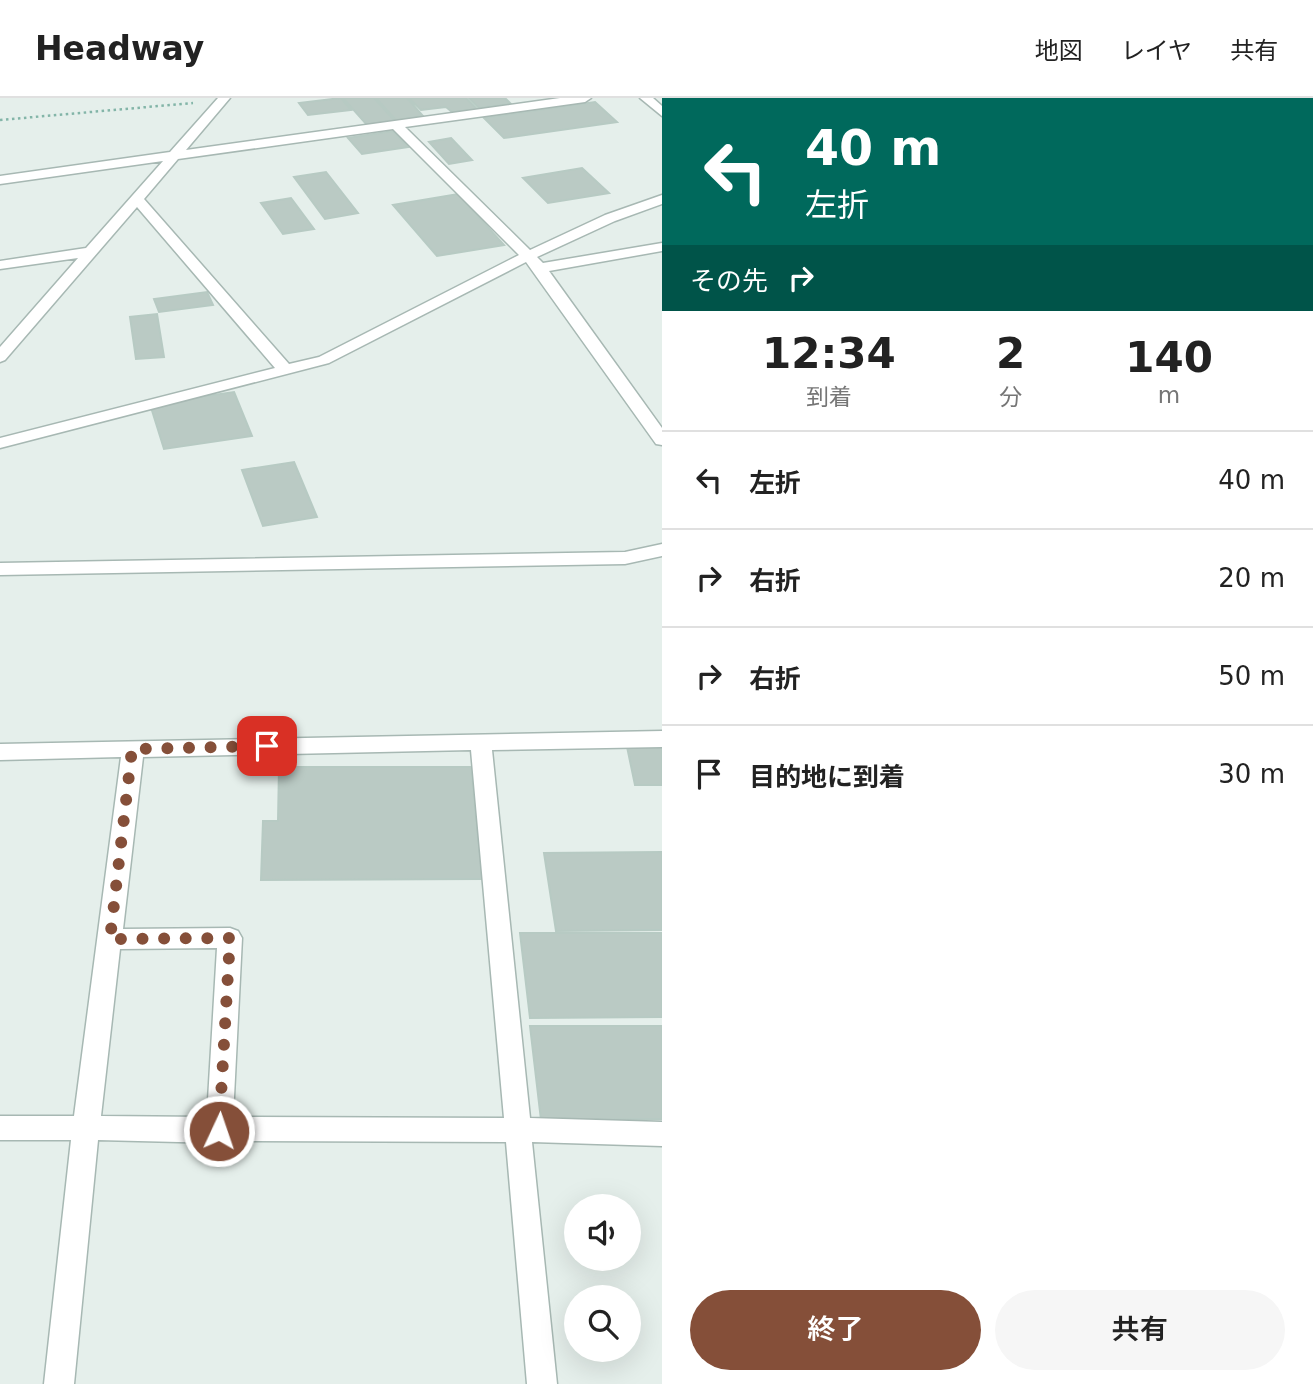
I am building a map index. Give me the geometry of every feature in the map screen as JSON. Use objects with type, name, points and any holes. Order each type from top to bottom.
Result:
[{"type":"street","points":[[0,180],[396,125],[520,102],[585,98]]},
{"type":"street","points":[[646,98],[662,112]]},
{"type":"street","points":[[0,356],[223,99]]},
{"type":"street","points":[[396,125],[535,261],[660,431]]},
{"type":"street","points":[[136,198],[285,370]]},
{"type":"street","points":[[0,443],[324,360],[535,261],[610,218],[662,199]]},
{"type":"street","points":[[535,261],[662,247]]},
{"type":"street","points":[[0,265],[90,252]]},
{"type":"street","points":[[0,569],[625,558],[662,550]]},
{"type":"street","points":[[0,752],[662,739]]},
{"type":"street","points":[[481,741],[542,1384]]},
{"type":"street","points":[[60,1384],[86,1129],[132,749]]},
{"type":"street","points":[[110,939],[230,938],[219,1131]]},
{"type":"street","points":[[0,1128],[219,1131],[519,1130],[662,1134]]},
{"type":"path","points":[[0,120],[223,99]]},
{"type":"building","points":[[341,98],[351,110],[308,115],[299,103]]},
{"type":"building","points":[[343,98],[374,98],[394,120],[367,125]]},
{"type":"building","points":[[376,98],[407,98],[423,116],[396,120]]},
{"type":"building","points":[[409,98],[466,98],[477,109],[452,112],[446,107],[421,110]]},
{"type":"building","points":[[469,98],[505,98],[511,104],[479,108]]},
{"type":"building","points":[[595,102],[617,122],[504,138],[484,118]]},
{"type":"building","points":[[393,131],[408,147],[362,154],[348,138]]},
{"type":"building","points":[[451,138],[472,160],[449,164],[429,142]]},
{"type":"building","points":[[582,168],[609,193],[548,203],[523,178]]},
{"type":"building","points":[[326,172],[358,213],[325,219],[294,177]]},
{"type":"building","points":[[458,194],[504,245],[437,256],[393,205]]},
{"type":"building","points":[[291,198],[314,229],[283,234],[261,203]]},
{"type":"building","points":[[207,292],[213,305],[159,312],[154,299]]},
{"type":"building","points":[[157,314],[164,357],[136,359],[130,317]]},
{"type":"building","points":[[234,392],[252,436],[164,449],[150,404]]},
{"type":"building","points":[[294,462],[317,517],[263,526],[242,470]]},
{"type":"building","points":[[662,741],[662,785],[635,785],[626,742]]},
{"type":"building","points":[[279,767],[471,767],[482,879],[261,880],[263,821],[278,821]]},
{"type":"building","points":[[662,852],[662,930],[556,931],[544,853]]},
{"type":"building","points":[[520,933],[662,933],[662,1017],[530,1018]]},
{"type":"building","points":[[530,1026],[662,1026],[662,1119],[541,1120]]},
{"type":"route","points":[[219,1131],[230,938],[110,939],[132,749],[267,746]]}]
